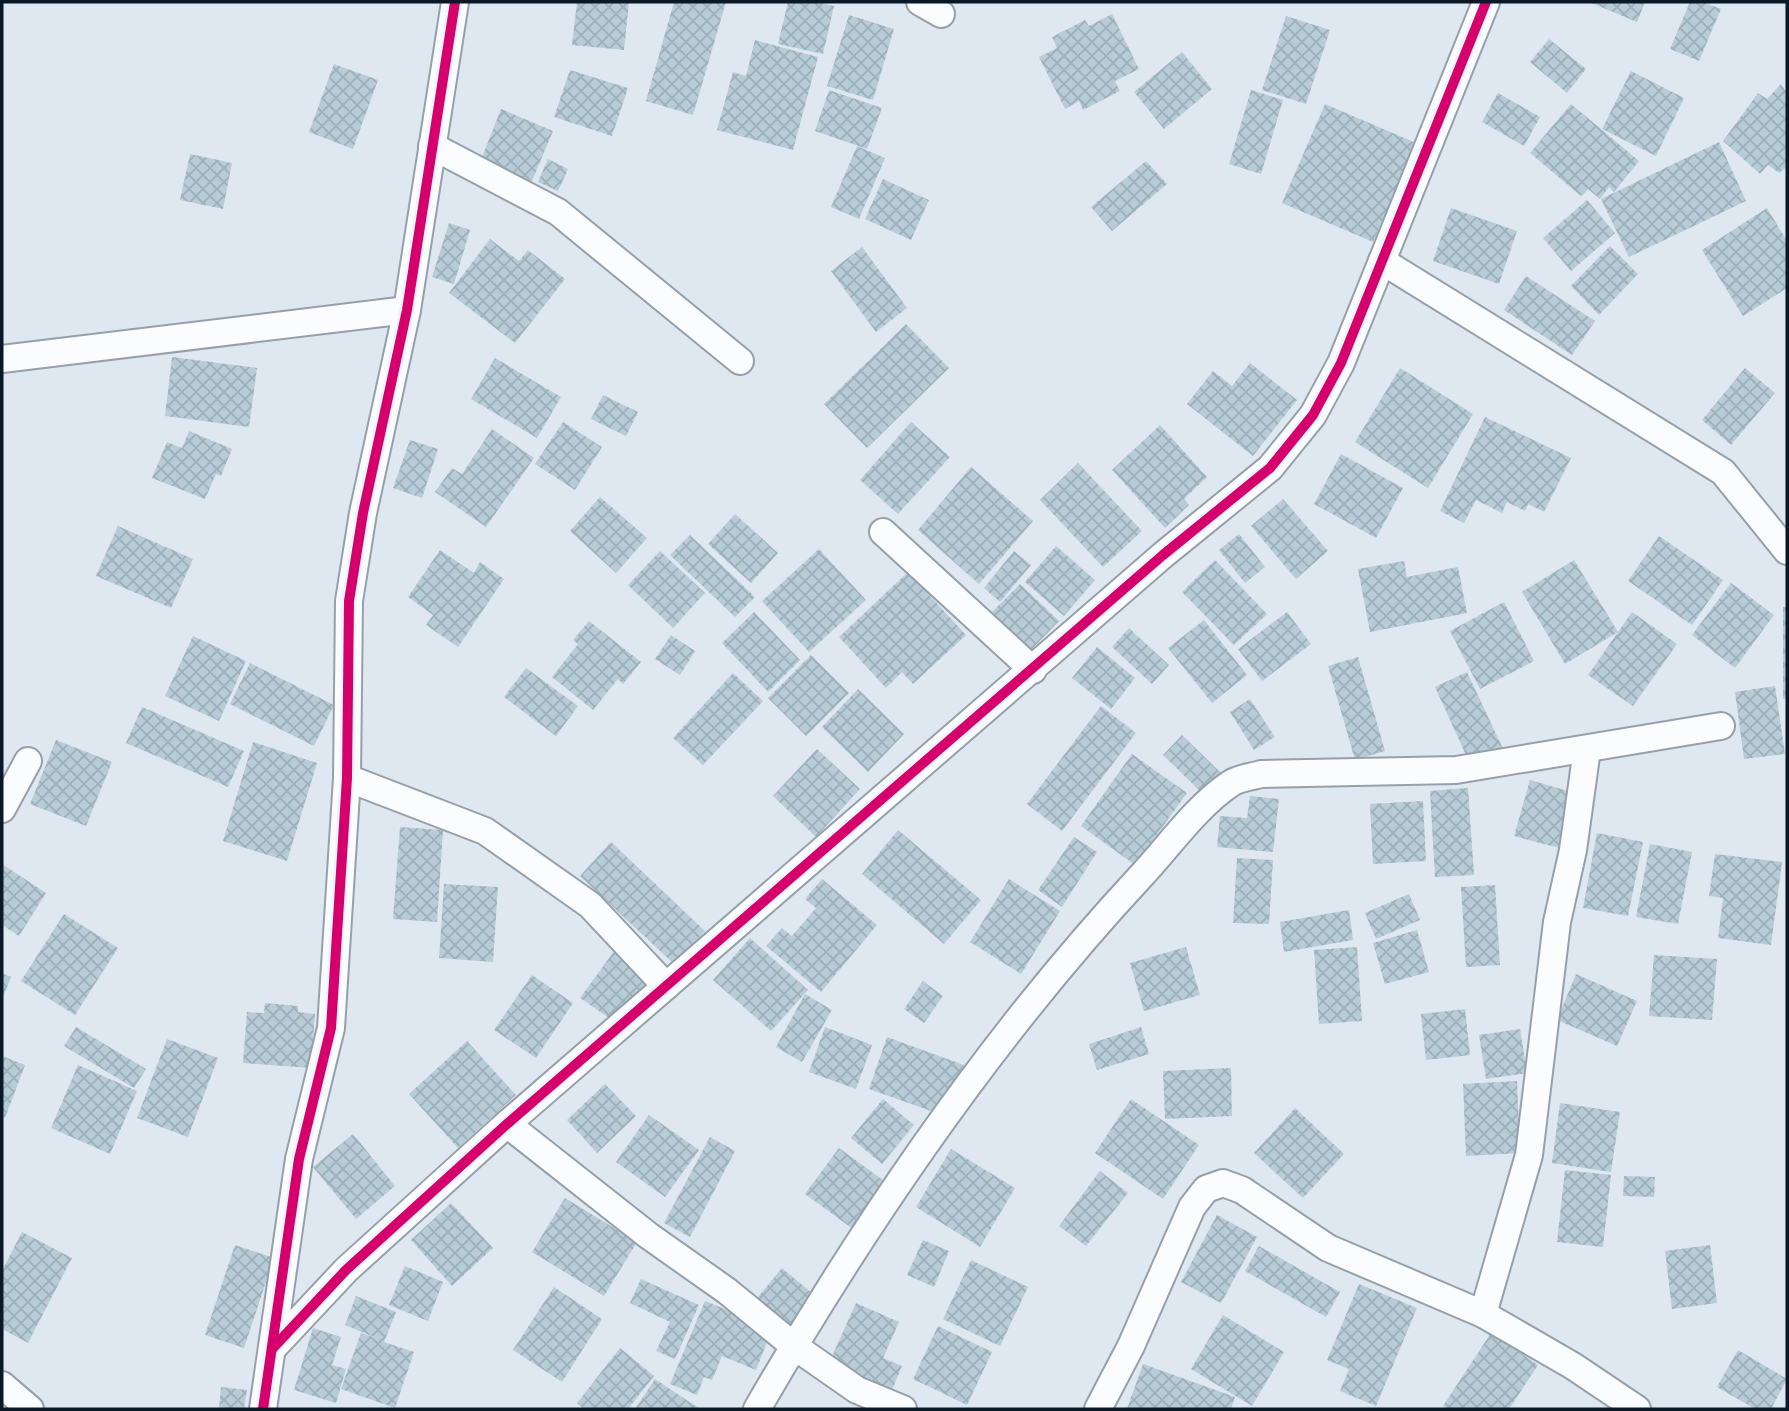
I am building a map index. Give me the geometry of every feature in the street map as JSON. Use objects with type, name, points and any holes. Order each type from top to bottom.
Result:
[{"type":"street","points":[[263,1409],[299,1159],[331,1028],[347,778],[349,601],[363,513],[407,310],[455,2]]},
{"type":"street","points":[[272,1349],[346,1269],[507,1125],[1163,555],[1270,468],[1313,415],[1336,373],[1486,2]]},
{"type":"street","points":[[432,146],[558,212],[740,362]]},
{"type":"street","points":[[1382,261],[1520,349],[1723,472],[1787,551]]},
{"type":"street","points":[[2,359],[407,310]]},
{"type":"street","points":[[883,532],[1033,670]]},
{"type":"street","points":[[757,1409],[794,1346],[888,1200],[994,1047],[1090,932],[1207,805],[1232,782],[1261,774],[1456,771],[1721,726]]},
{"type":"street","points":[[1483,1314],[1529,1155],[1557,922],[1573,850],[1587,749]]},
{"type":"street","points":[[2,809],[28,761]]},
{"type":"street","points":[[347,778],[485,831],[590,905],[666,986]]},
{"type":"street","points":[[507,1125],[649,1236],[727,1291],[794,1346],[857,1390],[903,1409]]},
{"type":"street","points":[[1098,1409],[1131,1346],[1192,1207],[1206,1189],[1223,1183],[1242,1190],[1328,1248],[1483,1314],[1573,1366],[1637,1409]]},
{"type":"street","points":[[2,1385],[30,1409]]},
{"type":"building","points":[[577,2],[629,2],[624,50],[572,45]]},
{"type":"building","points":[[674,2],[726,2],[693,115],[646,101]]},
{"type":"building","points":[[788,2],[816,2],[834,6],[823,54],[778,44]]},
{"type":"building","points":[[1589,2],[1645,2],[1637,22]]},
{"type":"building","points":[[1690,2],[1703,2],[1721,9],[1699,61],[1670,49]]},
{"type":"building","points":[[1112,14],[1139,69],[1115,81],[1120,91],[1083,110],[1079,101],[1065,109],[1039,57],[1057,48],[1052,37],[1085,20],[1089,26]]},
{"type":"building","points":[[849,15],[894,29],[873,100],[827,86]]},
{"type":"building","points":[[1286,16],[1330,30],[1306,104],[1262,90]]},
{"type":"building","points":[[1549,39],[1586,69],[1567,93],[1530,62]]},
{"type":"building","points":[[755,40],[818,57],[793,150],[717,130],[733,72],[746,76]]},
{"type":"building","points":[[1182,52],[1212,89],[1164,129],[1134,92]]},
{"type":"building","points":[[334,64],[378,80],[353,149],[309,132]]},
{"type":"building","points":[[570,70],[628,88],[612,136],[554,117]]},
{"type":"building","points":[[1631,71],[1684,98],[1656,156],[1602,129]]},
{"type":"building","points":[[1781,84],[1787,93],[1787,167],[1779,173],[1768,165],[1760,174],[1723,141],[1758,93],[1767,99]]},
{"type":"building","points":[[829,90],[882,108],[867,149],[815,131]]},
{"type":"building","points":[[1251,90],[1283,100],[1261,174],[1229,164]]},
{"type":"building","points":[[1498,93],[1540,117],[1524,146],[1482,122]]},
{"type":"building","points":[[1325,104],[1416,143],[1373,242],[1282,203]]},
{"type":"building","points":[[1571,104],[1639,161],[1614,192],[1609,187],[1600,199],[1588,189],[1581,196],[1530,153]]},
{"type":"building","points":[[501,109],[553,131],[532,181],[481,160]]},
{"type":"building","points":[[1719,142],[1746,201],[1629,257],[1601,199]]},
{"type":"building","points":[[857,146],[885,158],[859,219],[831,207]]},
{"type":"building","points":[[190,154],[232,163],[223,209],[180,200]]},
{"type":"building","points":[[548,159],[568,169],[558,191],[538,182]]},
{"type":"building","points":[[1146,161],[1167,184],[1112,231],[1091,207]]},
{"type":"building","points":[[883,179],[929,200],[911,240],[865,219]]},
{"type":"building","points":[[1587,200],[1615,233],[1571,271],[1543,238]]},
{"type":"building","points":[[1451,208],[1517,231],[1499,284],[1433,261]]},
{"type":"building","points":[[1767,208],[1787,241],[1787,288],[1743,316],[1702,250]]},
{"type":"building","points":[[449,223],[470,230],[454,284],[432,277]]},
{"type":"building","points":[[490,239],[519,261],[528,250],[565,279],[515,343],[449,293]]},
{"type":"building","points":[[1610,246],[1638,274],[1599,315],[1571,286]]},
{"type":"building","points":[[862,247],[907,308],[876,332],[831,271]]},
{"type":"building","points":[[1526,276],[1595,321],[1572,355],[1504,310]]},
{"type":"building","points":[[906,324],[949,368],[867,448],[824,404]]},
{"type":"building","points":[[172,357],[257,368],[249,427],[165,416]]},
{"type":"building","points":[[495,358],[561,397],[537,438],[471,399]]},
{"type":"building","points":[[1250,363],[1297,400],[1253,456],[1187,404],[1213,371],[1232,386]]},
{"type":"building","points":[[1400,368],[1473,414],[1428,488],[1355,442]]},
{"type":"building","points":[[1745,368],[1775,393],[1731,445],[1702,420]]},
{"type":"building","points":[[603,395],[638,412],[626,436],[591,419]]},
{"type":"building","points":[[1485,417],[1571,458],[1544,512],[1528,504],[1525,511],[1507,502],[1502,513],[1476,500],[1464,523],[1440,511]]},
{"type":"building","points":[[563,422],[602,447],[575,490],[535,464]]},
{"type":"building","points":[[911,422],[950,457],[898,514],[860,480]]},
{"type":"building","points":[[1160,425],[1207,477],[1184,499],[1189,505],[1165,528],[1112,470]]},
{"type":"building","points":[[492,429],[534,458],[486,527],[435,492],[452,468],[462,474]]},
{"type":"building","points":[[189,431],[232,449],[221,476],[216,474],[205,499],[152,478],[167,442],[182,448]]},
{"type":"building","points":[[410,440],[438,449],[422,498],[393,488]]},
{"type":"building","points":[[1341,454],[1403,488],[1376,538],[1314,504]]},
{"type":"building","points":[[1078,463],[1142,531],[1103,567],[1040,500]]},
{"type":"building","points":[[971,467],[1033,521],[979,584],[918,530]]},
{"type":"building","points":[[600,497],[647,538],[616,573],[570,531]]},
{"type":"building","points":[[1283,499],[1328,551],[1296,579],[1251,526]]},
{"type":"building","points":[[735,514],[778,553],[751,583],[708,544]]},
{"type":"building","points":[[118,526],[193,559],[171,608],[96,576]]},
{"type":"building","points":[[1239,534],[1265,567],[1245,583],[1219,550]]},
{"type":"building","points":[[690,535],[755,597],[735,617],[670,555]]},
{"type":"building","points":[[1659,536],[1723,580],[1692,625],[1628,581]]},
{"type":"building","points":[[1056,546],[1095,580],[1064,616],[1025,582]]},
{"type":"building","points":[[819,549],[866,600],[809,652],[762,601]]},
{"type":"building","points":[[440,550],[474,573],[480,562],[504,579],[458,647],[426,625],[433,615],[408,597]]},
{"type":"building","points":[[660,551],[705,593],[673,628],[628,585]]},
{"type":"building","points":[[1014,551],[1031,565],[1000,602],[984,588]]},
{"type":"building","points":[[1215,560],[1267,614],[1234,645],[1182,592]]},
{"type":"building","points":[[1574,560],[1618,632],[1565,664],[1522,592]]},
{"type":"building","points":[[1404,561],[1407,577],[1458,567],[1467,613],[1370,632],[1358,569]]},
{"type":"building","points":[[908,572],[966,635],[913,684],[902,672],[886,688],[839,637]]},
{"type":"building","points":[[1731,583],[1774,615],[1735,668],[1692,635]]},
{"type":"building","points":[[1020,584],[1059,621],[1031,650],[992,612]]},
{"type":"building","points":[[1504,602],[1534,661],[1480,689],[1450,631]]},
{"type":"building","points":[[1783,607],[1787,607],[1787,699],[1783,699]]},
{"type":"building","points":[[754,612],[800,660],[768,692],[722,643]]},
{"type":"building","points":[[1287,612],[1311,644],[1262,681],[1238,649]]},
{"type":"building","points":[[1632,612],[1677,644],[1633,706],[1588,675]]},
{"type":"building","points":[[1204,620],[1247,675],[1212,703],[1168,648]]},
{"type":"building","points":[[589,621],[641,662],[623,684],[618,679],[593,710],[552,677],[578,644],[573,640]]},
{"type":"building","points":[[1129,628],[1169,665],[1152,684],[1112,647]]},
{"type":"building","points":[[671,635],[695,651],[680,675],[655,659]]},
{"type":"building","points":[[193,636],[246,661],[219,721],[165,696]]},
{"type":"building","points":[[1097,647],[1135,678],[1111,709],[1072,678]]},
{"type":"building","points":[[811,655],[849,693],[806,736],[768,698]]},
{"type":"building","points":[[1358,657],[1385,751],[1355,760],[1328,666]]},
{"type":"building","points":[[250,663],[334,705],[314,746],[230,704]]},
{"type":"building","points":[[526,668],[578,706],[556,736],[504,697]]},
{"type":"building","points":[[1467,672],[1504,751],[1471,766],[1435,687]]},
{"type":"building","points":[[733,673],[763,701],[703,765],[673,738]]},
{"type":"building","points":[[1775,686],[1785,754],[1744,759],[1735,692]]},
{"type":"building","points":[[858,689],[904,734],[868,772],[822,727]]},
{"type":"building","points":[[1250,699],[1275,737],[1254,750],[1230,712]]},
{"type":"building","points":[[1101,706],[1136,733],[1062,831],[1027,804]]},
{"type":"building","points":[[142,707],[244,751],[228,787],[126,743]]},
{"type":"building","points":[[1182,735],[1223,775],[1204,795],[1163,755]]},
{"type":"building","points":[[56,740],[112,762],[86,826],[30,804]]},
{"type":"building","points":[[253,742],[317,763],[287,861],[223,841]]},
{"type":"building","points":[[817,749],[860,789],[816,837],[773,796]]},
{"type":"building","points":[[1132,754],[1187,793],[1135,865],[1081,826]]},
{"type":"building","points":[[1530,780],[1578,794],[1563,849],[1514,836]]},
{"type":"building","points":[[1468,788],[1474,875],[1435,877],[1430,791]]},
{"type":"building","points":[[1250,796],[1279,799],[1273,852],[1217,847],[1220,816],[1247,818]]},
{"type":"building","points":[[1423,801],[1426,861],[1373,864],[1370,804]]},
{"type":"building","points":[[400,827],[443,830],[437,922],[393,919]]},
{"type":"building","points":[[898,830],[981,900],[944,944],[862,874]]},
{"type":"building","points":[[1597,833],[1643,842],[1628,916],[1583,908]]},
{"type":"building","points":[[1074,837],[1097,852],[1062,907],[1038,890]]},
{"type":"building","points":[[611,842],[705,931],[674,964],[580,876]]},
{"type":"building","points":[[1650,844],[1692,852],[1678,924],[1636,917]]},
{"type":"building","points":[[1715,854],[1782,862],[1771,945],[1718,938],[1723,898],[1709,896]]},
{"type":"building","points":[[1237,858],[1273,860],[1269,924],[1233,923]]},
{"type":"building","points":[[2,864],[46,893],[19,936],[2,925]]},
{"type":"building","points":[[822,879],[877,925],[821,992],[766,946],[782,928],[792,936],[816,908],[805,899]]},
{"type":"building","points":[[1009,879],[1060,911],[1021,974],[970,942]]},
{"type":"building","points":[[444,884],[498,887],[493,962],[439,958]]},
{"type":"building","points":[[1495,885],[1500,965],[1466,967],[1461,887]]},
{"type":"building","points":[[1409,894],[1420,920],[1376,939],[1365,913]]},
{"type":"building","points":[[1349,910],[1353,940],[1284,952],[1280,922]]},
{"type":"building","points":[[64,914],[118,948],[75,1015],[21,981]]},
{"type":"building","points":[[1417,930],[1429,972],[1385,984],[1373,943]]},
{"type":"building","points":[[750,938],[808,990],[771,1031],[713,980]]},
{"type":"building","points":[[1186,947],[1200,995],[1144,1011],[1130,963]]},
{"type":"building","points":[[1357,947],[1362,1021],[1319,1024],[1314,950]]},
{"type":"building","points":[[615,950],[652,977],[618,1024],[580,998]]},
{"type":"building","points":[[1654,955],[1717,959],[1712,1020],[1649,1016]]},
{"type":"building","points":[[2,973],[11,977],[2,1000]]},
{"type":"building","points":[[1576,974],[1637,1001],[1617,1046],[1557,1020]]},
{"type":"building","points":[[532,975],[573,1003],[536,1058],[494,1030]]},
{"type":"building","points":[[923,981],[943,996],[924,1023],[904,1009]]},
{"type":"building","points":[[805,994],[832,1010],[802,1062],[776,1047]]},
{"type":"building","points":[[265,1003],[298,1006],[298,1012],[315,1014],[311,1068],[243,1063],[247,1012],[264,1013]]},
{"type":"building","points":[[1465,1009],[1470,1055],[1426,1060],[1421,1014]]},
{"type":"building","points":[[76,1027],[146,1069],[134,1088],[64,1046]]},
{"type":"building","points":[[825,1027],[872,1045],[856,1089],[809,1072]]},
{"type":"building","points":[[1141,1027],[1149,1054],[1097,1070],[1089,1044]]},
{"type":"building","points":[[1520,1029],[1527,1073],[1486,1079],[1479,1035]]},
{"type":"building","points":[[887,1037],[964,1065],[945,1116],[869,1089]]},
{"type":"building","points":[[167,1039],[218,1058],[188,1137],[137,1118]]},
{"type":"building","points":[[467,1041],[516,1095],[458,1148],[409,1094]]},
{"type":"building","points":[[2,1056],[25,1065],[5,1118],[2,1117]]},
{"type":"building","points":[[78,1065],[137,1091],[110,1154],[51,1128]]},
{"type":"building","points":[[1231,1068],[1232,1116],[1165,1119],[1163,1071]]},
{"type":"building","points":[[1517,1081],[1520,1153],[1466,1156],[1463,1084]]},
{"type":"building","points":[[605,1084],[636,1116],[597,1153],[567,1120]]},
{"type":"building","points":[[883,1099],[914,1125],[882,1164],[851,1138]]},
{"type":"building","points":[[1131,1099],[1199,1145],[1163,1199],[1095,1153]]},
{"type":"building","points":[[1560,1103],[1620,1112],[1611,1172],[1552,1163]]},
{"type":"building","points":[[1295,1108],[1344,1154],[1303,1198],[1254,1153]]},
{"type":"building","points":[[649,1115],[699,1150],[665,1197],[616,1162]]},
{"type":"building","points":[[353,1134],[395,1186],[356,1219],[313,1167]]},
{"type":"building","points":[[710,1137],[735,1151],[690,1237],[664,1223]]},
{"type":"building","points":[[839,1148],[887,1183],[853,1229],[805,1194]]},
{"type":"building","points":[[951,1149],[1015,1188],[980,1247],[916,1207]]},
{"type":"building","points":[[1565,1170],[1611,1175],[1603,1247],[1557,1242]]},
{"type":"building","points":[[1100,1171],[1128,1193],[1086,1246],[1059,1226]]},
{"type":"building","points":[[1624,1176],[1655,1177],[1654,1197],[1623,1196]]},
{"type":"building","points":[[565,1198],[637,1242],[604,1296],[532,1252]]},
{"type":"building","points":[[451,1203],[493,1248],[452,1286],[411,1240]]},
{"type":"building","points":[[1217,1215],[1257,1237],[1221,1303],[1181,1282]]},
{"type":"building","points":[[22,1232],[72,1258],[28,1343],[2,1329],[2,1271]]},
{"type":"building","points":[[923,1240],[949,1251],[934,1287],[907,1275]]},
{"type":"building","points":[[235,1245],[274,1258],[244,1348],[205,1335]]},
{"type":"building","points":[[1710,1245],[1717,1303],[1672,1309],[1665,1251]]},
{"type":"building","points":[[1259,1246],[1340,1292],[1326,1317],[1245,1271]]},
{"type":"building","points":[[971,1260],[1028,1287],[1000,1346],[943,1319]]},
{"type":"building","points":[[405,1266],[443,1282],[428,1321],[389,1305]]},
{"type":"building","points":[[782,1268],[819,1299],[791,1335],[753,1303]]},
{"type":"building","points":[[641,1279],[699,1305],[675,1359],[656,1351],[670,1322],[630,1303]]},
{"type":"building","points":[[1359,1284],[1417,1308],[1376,1406],[1340,1391],[1349,1369],[1327,1360]]},
{"type":"building","points":[[554,1287],[602,1319],[562,1382],[513,1350]]},
{"type":"building","points":[[356,1296],[396,1312],[384,1342],[414,1352],[395,1408],[341,1389],[361,1333],[379,1339],[345,1325]]},
{"type":"building","points":[[705,1301],[756,1322],[752,1331],[769,1337],[756,1370],[722,1356],[712,1380],[704,1377],[697,1395],[670,1384]]},
{"type":"building","points":[[856,1303],[899,1322],[883,1358],[902,1366],[892,1390],[829,1363]]},
{"type":"building","points":[[1223,1315],[1284,1352],[1252,1406],[1191,1369]]},
{"type":"building","points":[[938,1326],[992,1352],[967,1405],[913,1379]]},
{"type":"building","points":[[313,1328],[341,1337],[332,1365],[346,1369],[336,1403],[294,1390]]},
{"type":"building","points":[[1491,1333],[1538,1365],[1509,1409],[1448,1409],[1443,1406]]},
{"type":"building","points":[[620,1348],[654,1376],[628,1409],[584,1409],[577,1403]]},
{"type":"building","points":[[1738,1350],[1787,1379],[1771,1409],[1755,1409],[1717,1387]]},
{"type":"building","points":[[1143,1364],[1235,1397],[1231,1409],[1127,1409]]},
{"type":"building","points":[[655,1379],[700,1409],[635,1409]]},
{"type":"building","points":[[221,1387],[247,1390],[244,1409],[219,1409]]},
{"type":"cycle path","points":[[263,1409],[299,1159],[331,1028],[347,778],[349,601],[363,513],[407,310],[455,2]]},
{"type":"cycle path","points":[[272,1349],[346,1270],[507,1124],[1163,555],[1270,468],[1313,415],[1341,363],[1486,2]]}]
